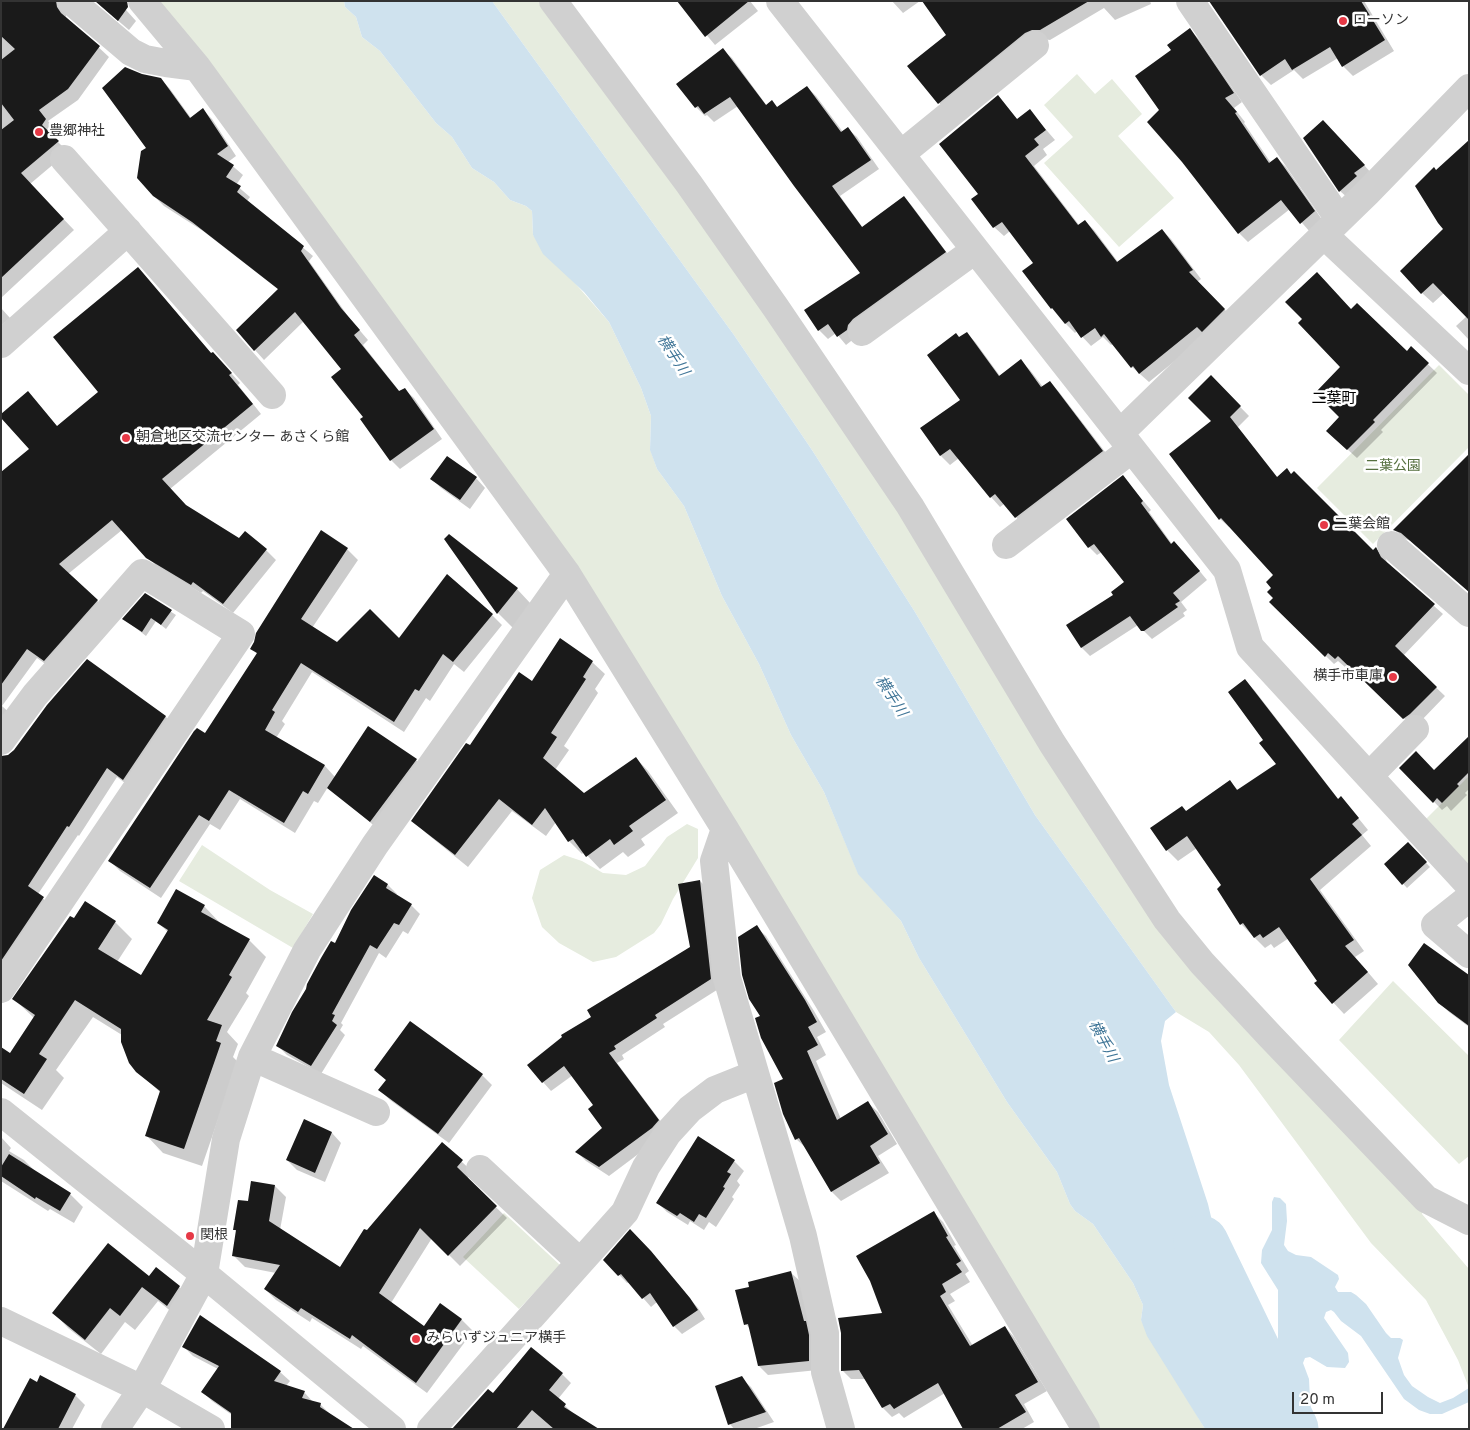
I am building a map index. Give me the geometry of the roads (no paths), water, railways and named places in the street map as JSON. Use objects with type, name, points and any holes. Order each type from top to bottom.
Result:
[{"type":"street","points":[[71,1],[131,52],[145,59],[197,67]]},
{"type":"street","points":[[142,1],[197,67],[567,574],[725,829],[1086,1429]]},
{"type":"street","points":[[553,1],[694,192],[776,308],[910,506],[1052,743],[1167,920],[1202,963],[1426,1199],[1469,1221]]},
{"type":"street","points":[[780,1],[1227,570],[1250,647],[1469,885]]},
{"type":"street","points":[[1190,1],[1332,227],[1467,367]]},
{"type":"street","points":[[901,154],[1035,46]]},
{"type":"street","points":[[1006,545],[1126,441],[1469,88]]},
{"type":"street","points":[[64,159],[272,395]]},
{"type":"street","points":[[1,344],[128,231]]},
{"type":"street","points":[[862,332],[975,250]]},
{"type":"street","points":[[1391,545],[1469,613]]},
{"type":"street","points":[[1,741],[35,695],[142,573],[241,634],[1,989]]},
{"type":"street","points":[[115,1429],[142,1389],[204,1274],[226,1139],[252,1057],[307,950],[370,854],[567,574]]},
{"type":"street","points":[[1369,776],[1416,729]]},
{"type":"street","points":[[725,829],[714,860],[727,978],[803,1236],[825,1333],[825,1372],[841,1429]]},
{"type":"street","points":[[1469,898],[1435,925],[1469,954]]},
{"type":"street","points":[[252,1057],[376,1112]]},
{"type":"street","points":[[431,1429],[625,1212],[646,1167],[668,1133],[690,1109],[715,1090],[755,1074]]},
{"type":"street","points":[[1,1112],[204,1274],[392,1429]]},
{"type":"street","points":[[480,1169],[580,1262]]},
{"type":"street","points":[[1,1320],[142,1389],[211,1429]]},
{"type":"water","points":[[344,1],[492,1],[734,335],[812,450],[915,612],[1035,815],[1176,1012],[1165,1021],[1161,1041],[1169,1085],[1208,1204],[1252,1379],[1261,1394],[1268,1396],[1278,1381],[1278,1290],[1261,1263],[1262,1250],[1272,1230],[1272,1202],[1274,1197],[1280,1198],[1286,1204],[1287,1221],[1284,1245],[1288,1251],[1296,1255],[1311,1257],[1338,1275],[1339,1279],[1335,1287],[1338,1292],[1351,1292],[1356,1295],[1366,1304],[1391,1338],[1403,1340],[1398,1358],[1404,1375],[1412,1386],[1440,1403],[1453,1398],[1469,1388],[1469,1402],[1442,1414],[1430,1414],[1419,1410],[1404,1399],[1361,1336],[1341,1321],[1331,1310],[1326,1312],[1324,1318],[1348,1353],[1349,1362],[1345,1368],[1327,1367],[1310,1357],[1305,1358],[1303,1363],[1309,1379],[1313,1429],[1205,1429],[1147,1336],[1141,1320],[1143,1305],[1133,1283],[1093,1224],[1075,1211],[1070,1204],[1057,1172],[1007,1102],[919,958],[901,921],[858,874],[824,792],[791,735],[759,664],[722,596],[684,506],[657,469],[650,450],[651,416],[641,388],[609,322],[584,292],[543,254],[533,235],[532,211],[526,206],[510,200],[494,182],[472,168],[452,137],[436,123],[380,51],[362,37],[356,17],[345,7]]},
{"type":"waterway","name":"横手川","points":[[1201,1243],[1291,1429]]},
{"type":"place","name":"ローソン","points":[[1343,21]]},
{"type":"place","name":"豊郷神社","points":[[39,132]]},
{"type":"place","name":"朝倉地区交流センター あさくら館","points":[[126,438]]},
{"type":"place","name":"二葉会館","points":[[1324,525]]},
{"type":"place","name":"横手市車庫","points":[[1393,677]]},
{"type":"place","name":"関根","points":[[190,1236]]},
{"type":"place","name":"みらいずジュニア横手","points":[[416,1339]]},
{"type":"district","name":"二葉町","points":[[1334,400]]},
{"type":"park label","name":"二葉公園","points":[[1393,467]]}]
